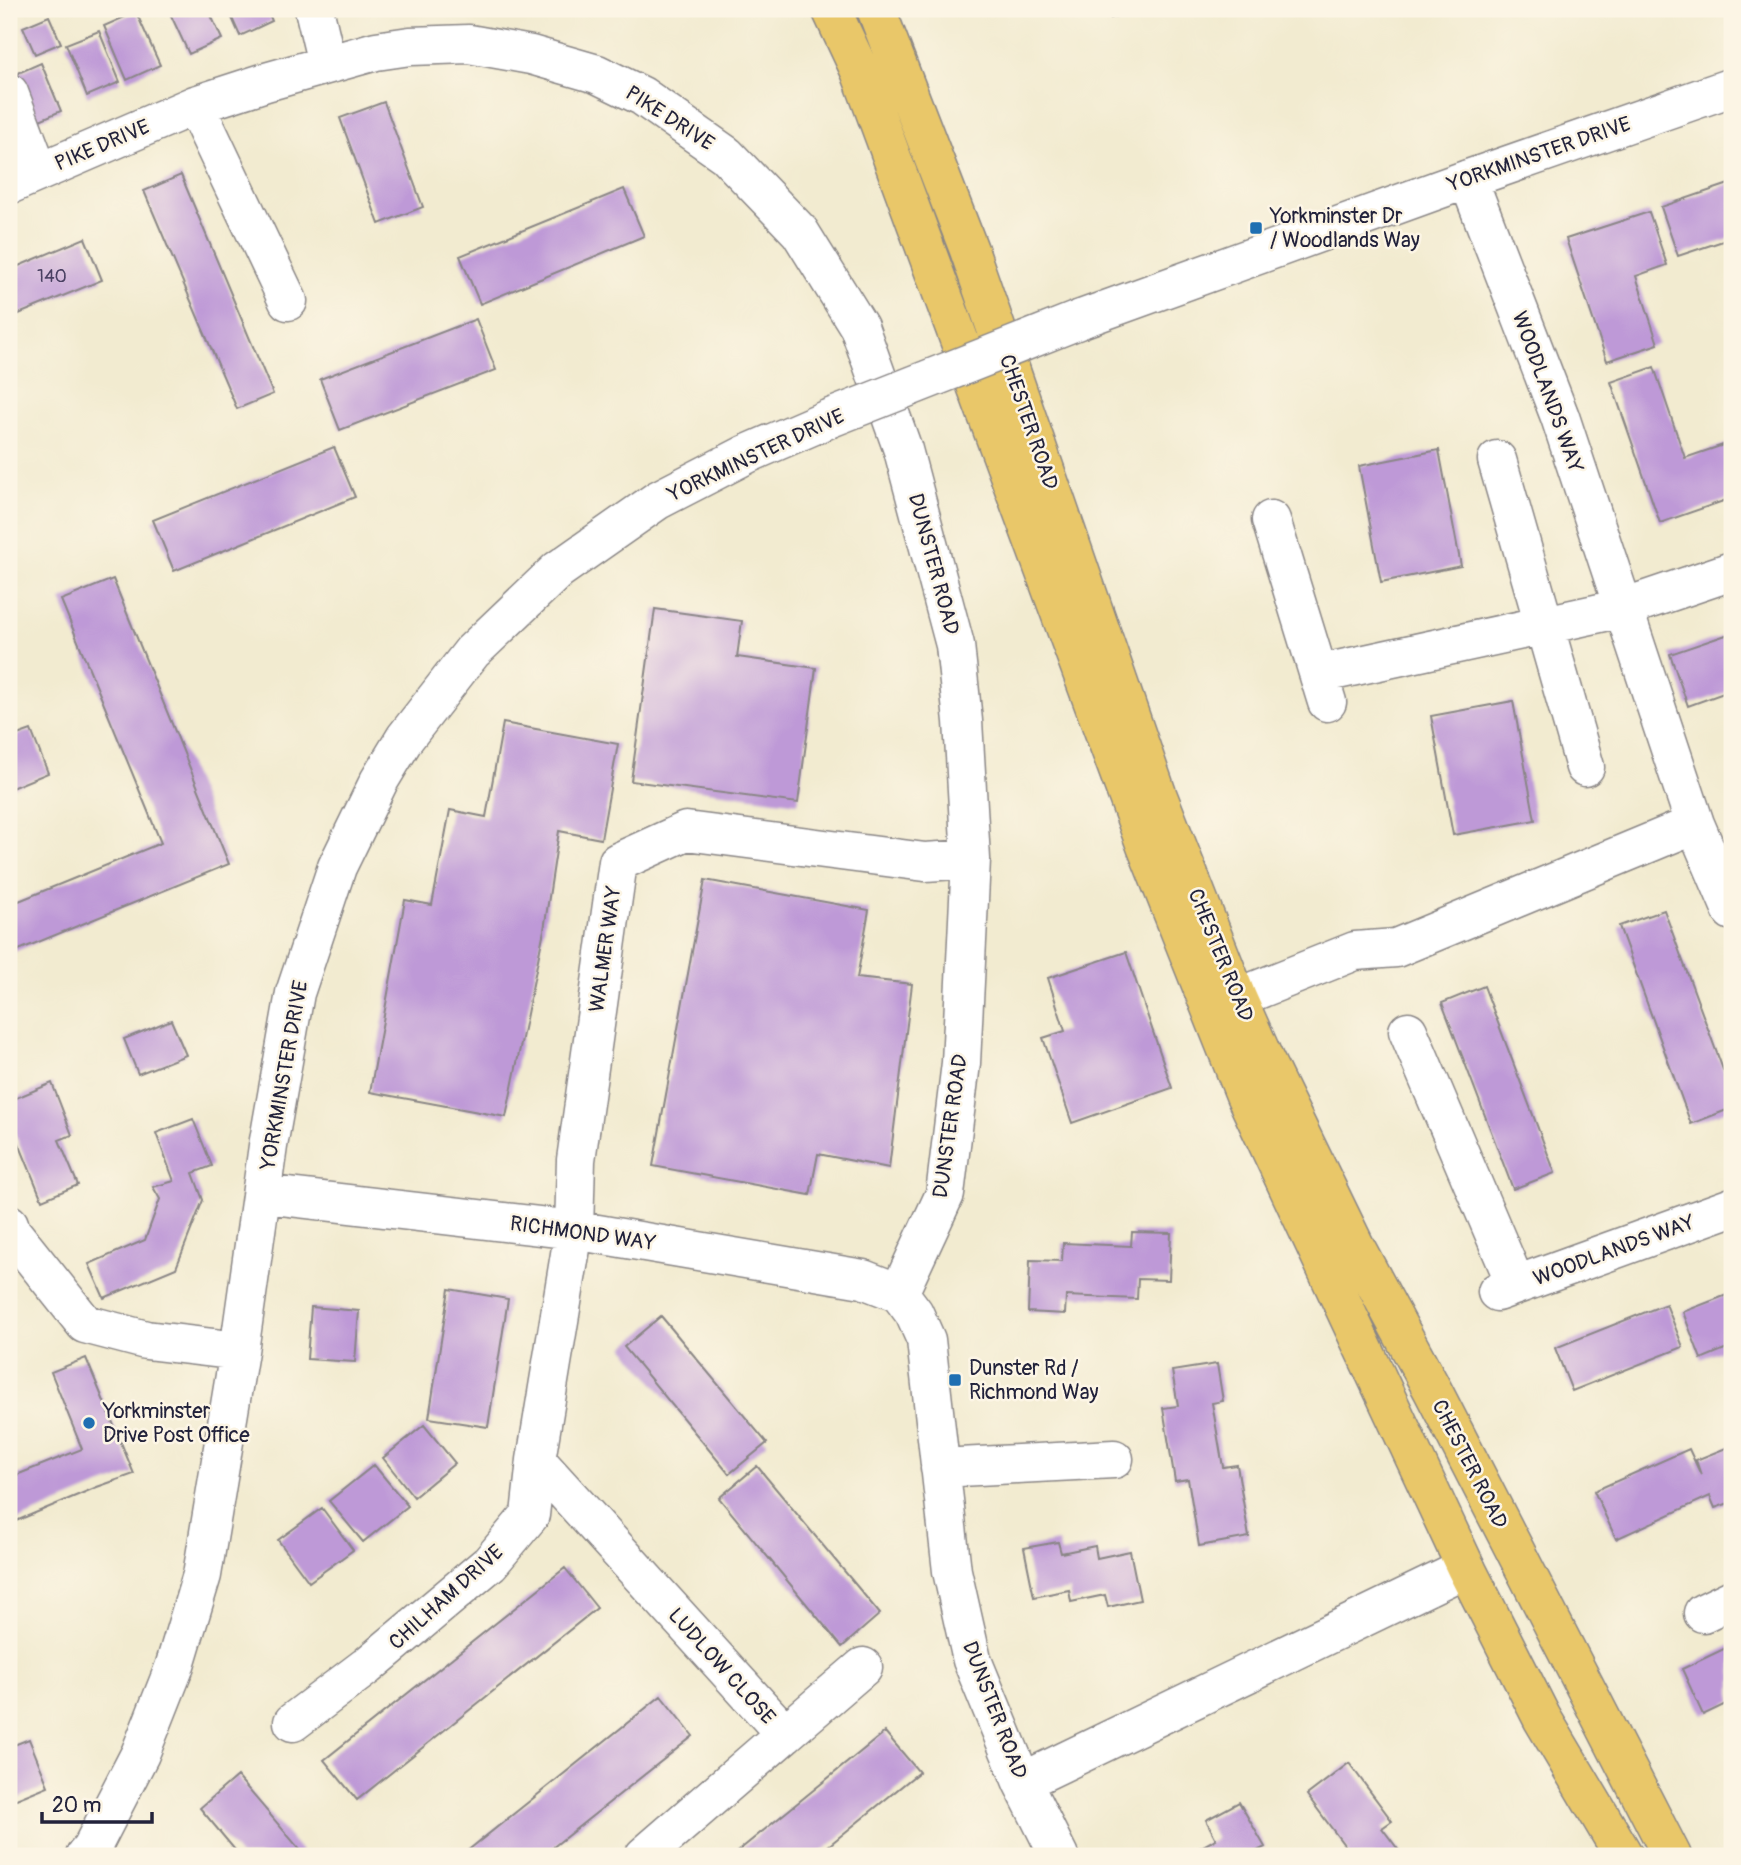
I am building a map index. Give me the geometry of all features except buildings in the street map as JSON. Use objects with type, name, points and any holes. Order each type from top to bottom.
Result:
[{"type":"highway","name":"CHESTER ROAD","points":[[831,9],[860,71],[1146,846],[1245,1095],[1466,1569],[1542,1718],[1624,1856]]},
{"type":"highway","name":"CHESTER ROAD","points":[[876,9],[969,250],[1157,793],[1237,998],[1355,1246],[1433,1391],[1672,1856]]},
{"type":"street","points":[[314,9],[327,64]]},
{"type":"street","name":"PIKE DRIVE","points":[[24,178],[195,105],[376,51],[410,46],[468,44],[531,55],[597,74],[642,96],[726,155],[800,232],[859,327],[903,450]]},
{"type":"street","name":"YORKMINSTER DRIVE","points":[[94,1854],[141,1754],[174,1668],[202,1575],[239,1351],[268,1146],[295,993],[337,867],[379,780],[405,738],[472,652],[558,570],[658,500],[747,454],[1081,319],[1468,178],[1732,87]]},
{"type":"street","points":[[9,93],[24,178]]},
{"type":"street","points":[[195,105],[288,300]]},
{"type":"street","name":"WOODLANDS WAY","points":[[1468,178],[1560,417],[1695,824],[1732,911]]},
{"type":"street","name":"DUNSTER ROAD","points":[[903,450],[956,645],[971,859],[961,1063],[945,1194],[899,1293],[914,1313],[926,1340],[951,1571],[972,1660],[1022,1782],[1059,1856]]},
{"type":"street","points":[[1497,460],[1585,767]]},
{"type":"street","points":[[1271,520],[1323,688],[1544,626],[1623,608],[1732,570]]},
{"type":"street","points":[[1237,998],[1355,951],[1396,948],[1695,824]]},
{"type":"street","name":"WALMER WAY","points":[[574,1230],[576,1160],[618,862],[686,831],[925,862],[971,859]]},
{"type":"street","name":"WOODLANDS WAY","points":[[1408,1031],[1506,1289],[1732,1207]]},
{"type":"street","name":"RICHMOND WAY","points":[[263,1194],[574,1230],[863,1279],[899,1293]]},
{"type":"street","points":[[9,1224],[11,1231],[85,1324],[146,1340],[239,1351]]},
{"type":"street","name":"CHILHAM DRIVE","points":[[293,1722],[367,1666],[490,1563],[530,1515],[536,1460],[574,1230]]},
{"type":"street","points":[[940,1468],[1114,1459]]},
{"type":"street","name":"LUDLOW CLOSE","points":[[536,1460],[785,1734],[645,1856]]},
{"type":"street","points":[[1022,1782],[1466,1569]]},
{"type":"street","points":[[785,1734],[863,1667]]},
{"type":"place","name":"Yorkminster Dr / Woodlands Way","points":[[1256,228]]},
{"type":"place","name":"Dunster Rd / Richmond Way","points":[[955,1380]]},
{"type":"place","name":"Yorkminster Drive Post Office","points":[[89,1423]]}]
